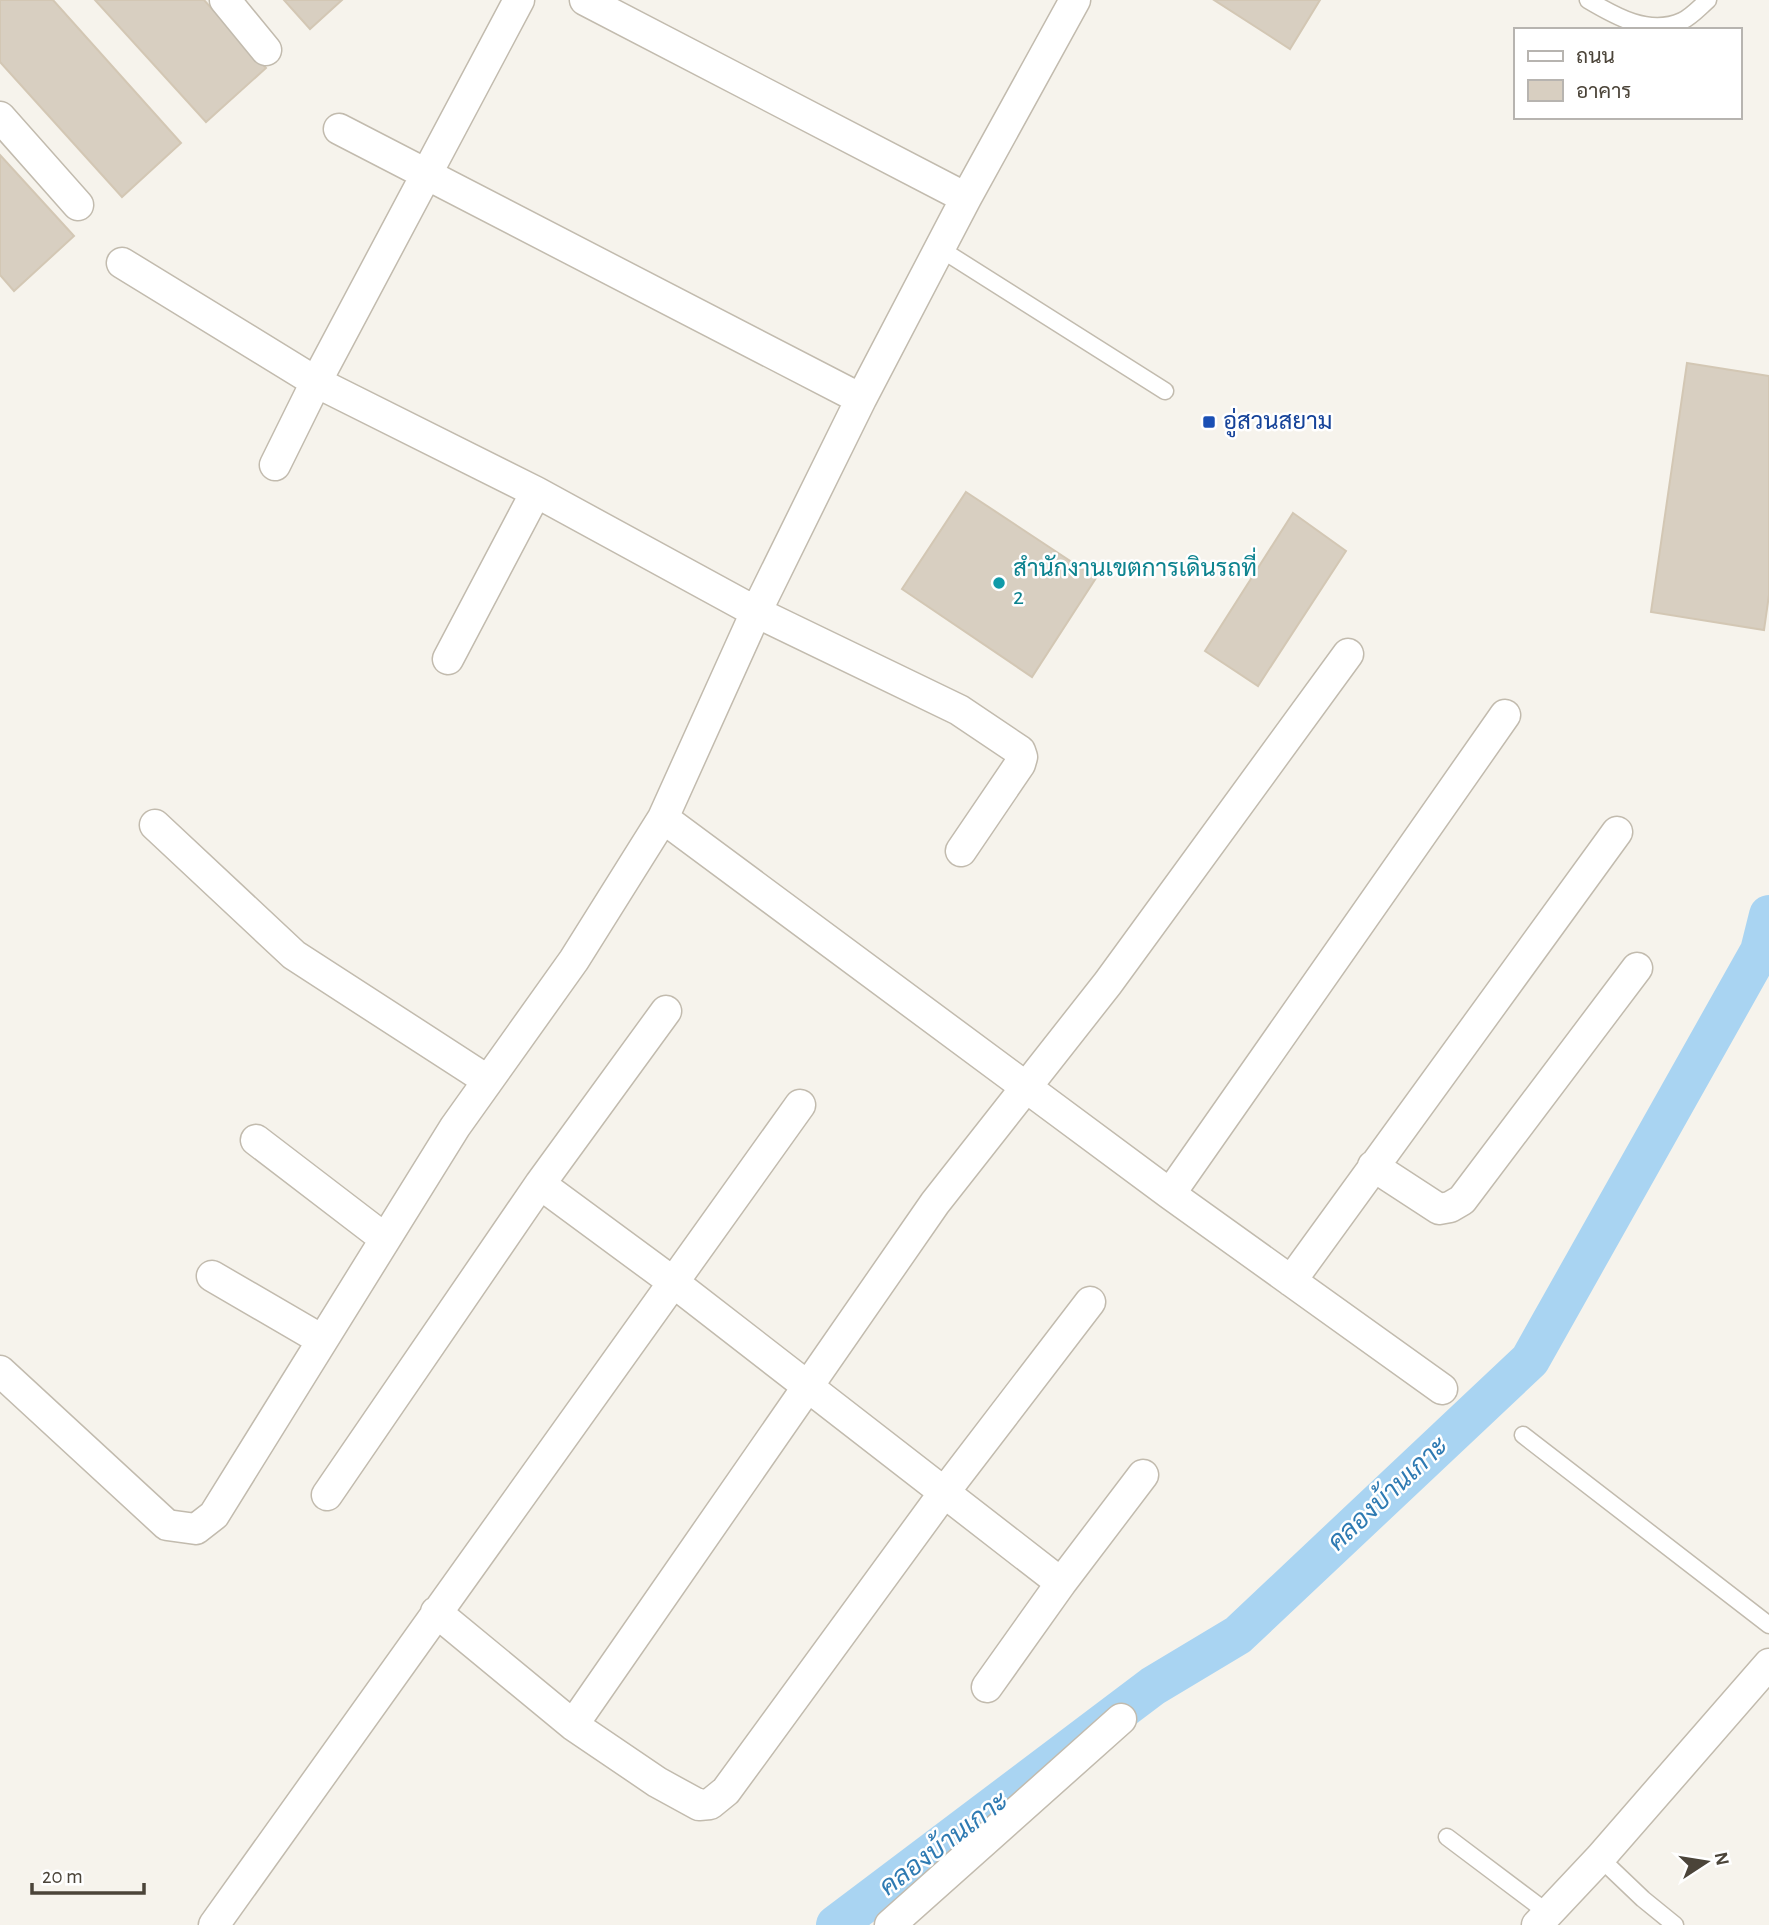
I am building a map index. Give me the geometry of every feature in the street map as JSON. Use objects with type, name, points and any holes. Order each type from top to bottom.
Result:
[{"type":"street","points":[[225,0],[266,50]]},
{"type":"street","points":[[275,465],[316,382],[519,0]]},
{"type":"street","points":[[584,0],[966,198]]},
{"type":"street","points":[[0,1371],[167,1525],[196,1529],[214,1515],[384,1238],[487,1080],[574,960],[663,818],[756,612],[861,399],[939,248],[1075,0]]},
{"type":"street","points":[[0,117],[78,205]]},
{"type":"street","points":[[339,129],[861,399]]},
{"type":"street","points":[[122,263],[316,382],[536,492],[756,612],[959,710],[1020,751],[1020,764],[961,852]]},
{"type":"street","points":[[448,659],[536,492]]},
{"type":"street","points":[[573,1725],[935,1203],[1116,972],[1348,654]]},
{"type":"street","points":[[1170,1194],[1505,715]]},
{"type":"street","points":[[663,818],[1170,1194],[1442,1390]]},
{"type":"street","points":[[155,825],[294,955],[487,1080]]},
{"type":"street","points":[[1292,1281],[1617,832]]},
{"type":"street","points":[[1373,1166],[1439,1209],[1450,1207],[1462,1200],[1637,968]]},
{"type":"street","points":[[327,1495],[540,1184],[666,1011]]},
{"type":"street","points":[[214,1925],[800,1105]]},
{"type":"street","points":[[256,1140],[384,1238]]},
{"type":"street","points":[[540,1184],[673,1282],[1060,1583]]},
{"type":"street","points":[[212,1276],[322,1340]]},
{"type":"street","points":[[436,1612],[573,1725],[657,1782],[699,1805],[710,1804],[726,1791],[943,1494],[1090,1302]]},
{"type":"street","points":[[987,1687],[1060,1583],[1143,1475]]},
{"type":"street","points":[[1542,1919],[1600,1858],[1769,1664]]},
{"type":"street","points":[[890,1925],[1121,1719]]},
{"type":"lane","points":[[1588,0],[1625,21],[1664,27],[1684,21],[1708,0]]},
{"type":"lane","points":[[939,248],[1165,391]]},
{"type":"lane","points":[[1523,1435],[1769,1625]]},
{"type":"lane","points":[[1447,1837],[1542,1919]]},
{"type":"lane","points":[[1600,1858],[1675,1925]]},
{"type":"building","points":[[0,0],[53,0],[181,143],[122,197],[0,62]]},
{"type":"building","points":[[95,0],[204,0],[266,68],[206,122]]},
{"type":"building","points":[[284,0],[342,0],[310,29]]},
{"type":"building","points":[[1214,0],[1320,0],[1290,49]]},
{"type":"building","points":[[0,155],[74,236],[14,291],[0,275]]},
{"type":"building","points":[[1687,363],[1769,376],[1769,595],[1764,630],[1651,612]]},
{"type":"building","name":"สำนักงานเขตการเดินรถที่ 2","points":[[966,492],[1096,578],[1032,677],[902,589]]},
{"type":"building","points":[[1293,513],[1346,551],[1258,686],[1205,651]]},
{"type":"waterway","name":"คลองบ้านเกาะ","points":[[836,1925],[1153,1686],[1238,1635],[1530,1360],[1760,951],[1769,915]]},
{"type":"place","name":"อู่สวนสยาม","points":[[1209,422]]},
{"type":"place","name":"สำนักงานเขตการเดินรถที่ 2","points":[[999,583]]}]
